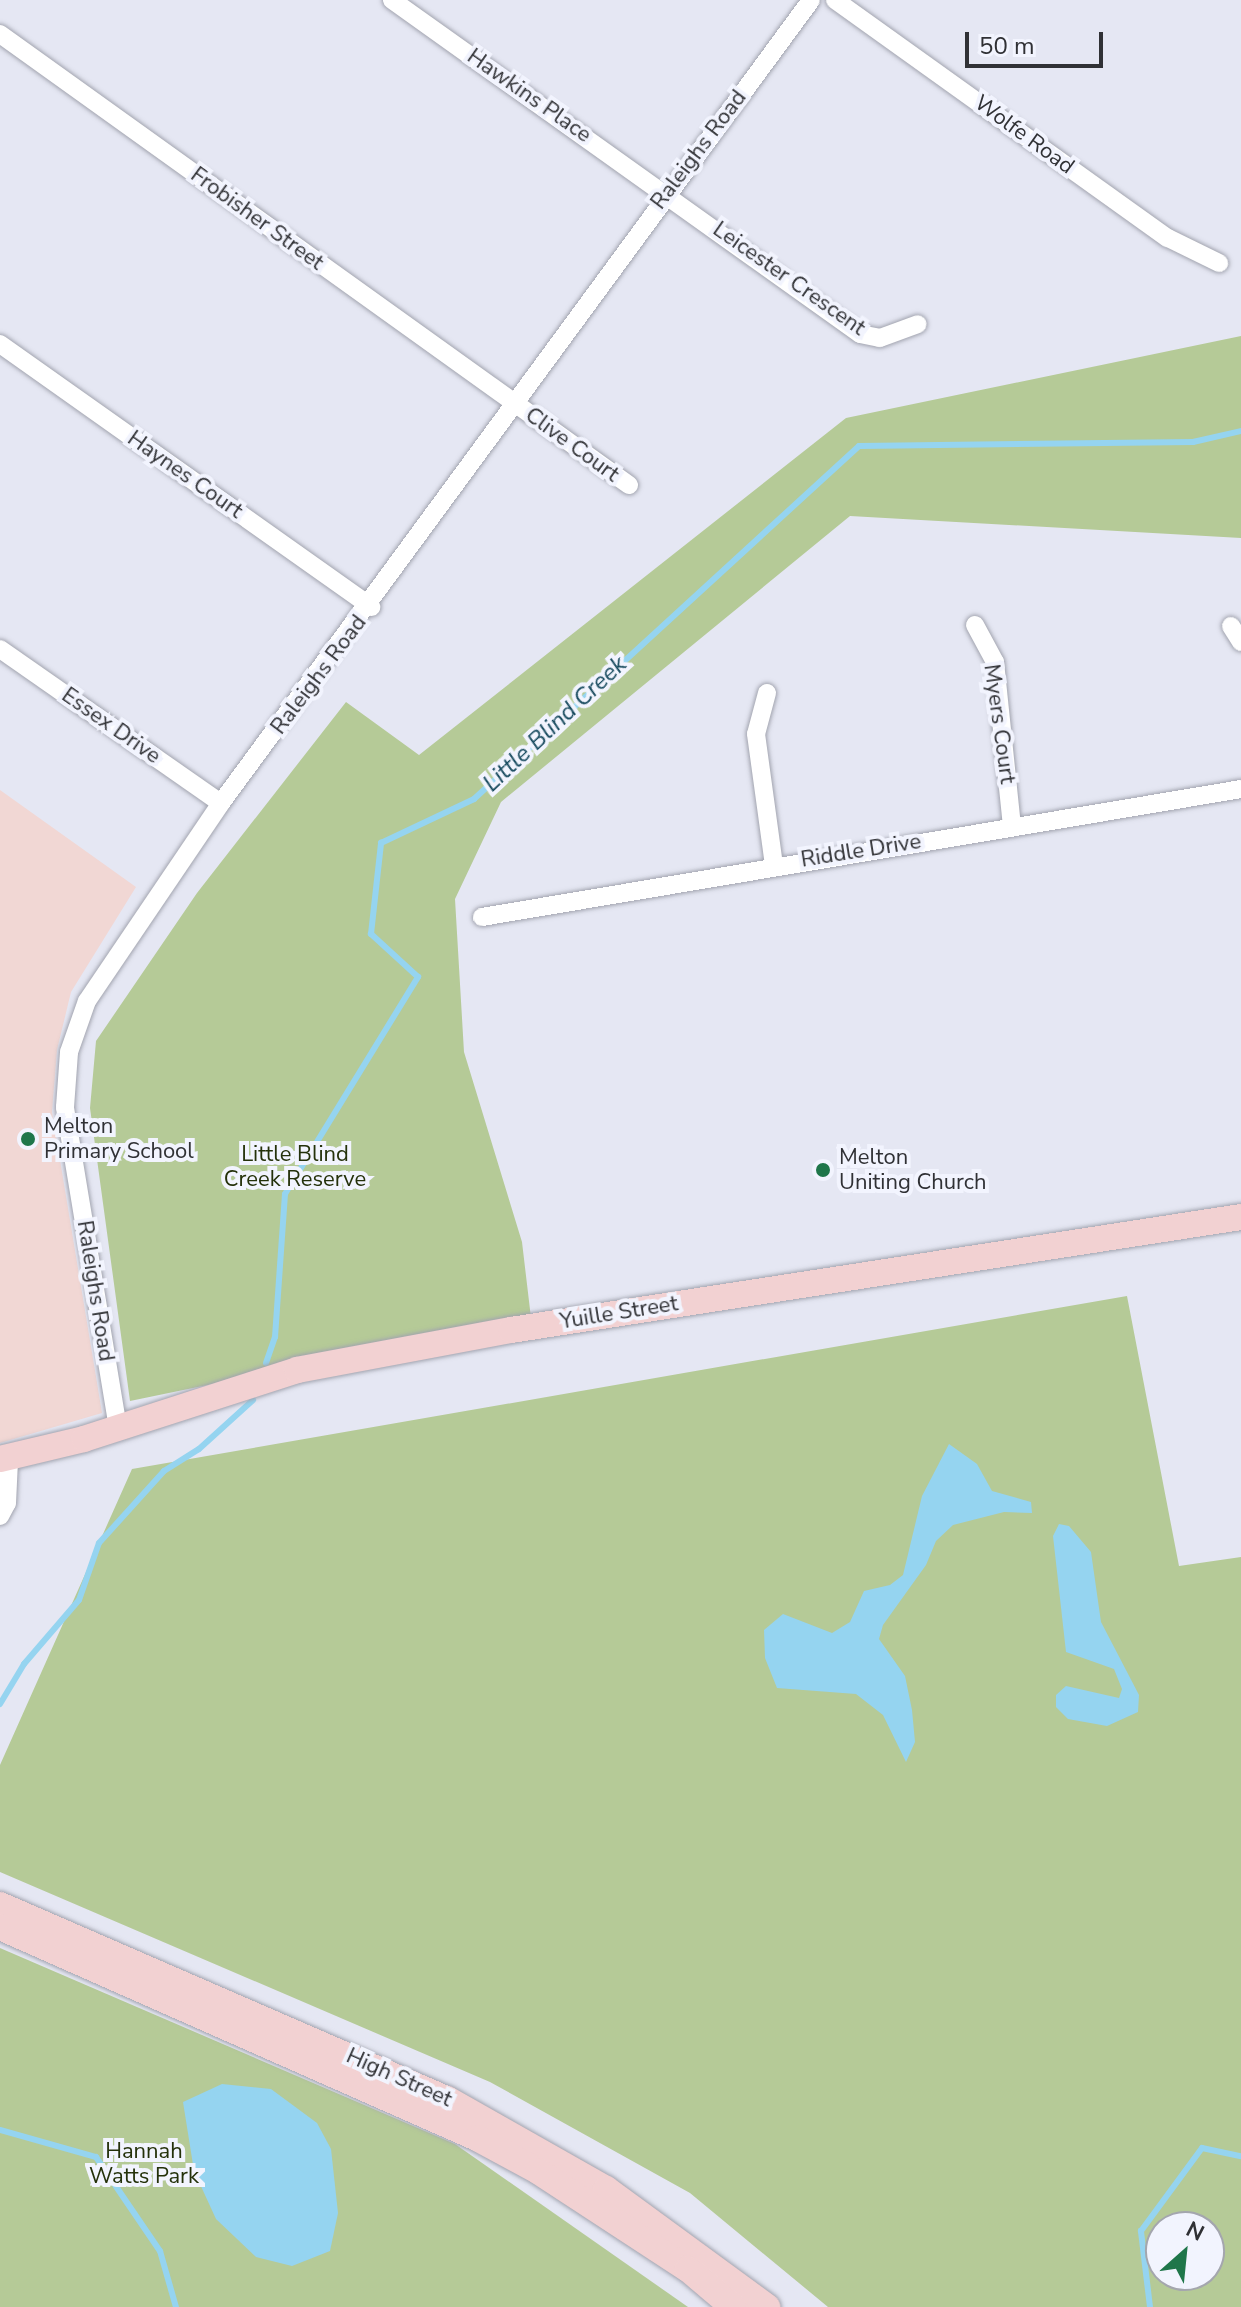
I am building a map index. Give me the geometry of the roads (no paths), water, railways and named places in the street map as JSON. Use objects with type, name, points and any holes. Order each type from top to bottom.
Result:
[{"type":"main road","name":"Yuille Street","points":[[5,1460],[118,1428],[297,1370],[495,1333],[1241,1217]]},
{"type":"main road","name":"High Street","points":[[0,1905],[460,2106],[606,2189],[767,2307]]},
{"type":"main road","name":"High Street","points":[[0,1927],[477,2138],[538,2171],[688,2269],[733,2307]]},
{"type":"street","name":"Hawkins Place","points":[[392,0],[666,193]]},
{"type":"street","name":"Raleighs Road","points":[[118,1428],[65,1107],[69,1052],[87,1001],[221,803],[371,607],[666,193],[811,0]]},
{"type":"street","name":"Wolfe Road","points":[[835,0],[1168,238],[1219,263]]},
{"type":"street","name":"Frobisher Street","points":[[0,34],[515,404]]},
{"type":"street","name":"Leicester Crescent","points":[[666,193],[860,334],[880,338],[918,324]]},
{"type":"street","name":"Haynes Court","points":[[0,344],[371,607]]},
{"type":"street","name":"Clive Court","points":[[515,404],[629,485]]},
{"type":"street","name":"Myers Court","points":[[975,625],[995,662],[1012,826]]},
{"type":"street","name":"Essex Drive","points":[[0,649],[221,803]]},
{"type":"street","points":[[767,693],[756,734],[774,865]]},
{"type":"street","name":"Riddle Drive","points":[[482,917],[774,865],[1241,789]]},
{"type":"street","name":"Yuille Street","points":[[0,1516],[7,1503],[5,1460]]},
{"type":"water","points":[[949,1444],[977,1464],[992,1491],[1031,1502],[1032,1513],[1004,1512],[953,1525],[936,1541],[926,1565],[883,1625],[879,1639],[905,1676],[912,1710],[915,1742],[906,1762],[883,1715],[856,1694],[777,1688],[765,1658],[764,1630],[783,1614],[832,1633],[850,1622],[864,1591],[890,1585],[903,1575],[922,1496]]},
{"type":"water","points":[[1059,1524],[1069,1526],[1091,1552],[1101,1622],[1139,1695],[1138,1712],[1107,1726],[1068,1719],[1056,1707],[1056,1695],[1066,1686],[1119,1698],[1122,1689],[1114,1669],[1066,1652],[1053,1536]]},
{"type":"water","points":[[222,2084],[271,2089],[317,2123],[331,2149],[338,2213],[330,2251],[292,2266],[256,2257],[216,2219],[194,2171],[183,2102]]},
{"type":"waterway","name":"Little Blind Creek","points":[[266,1363],[275,1337],[285,1194],[418,977],[371,934],[381,843],[474,799],[859,446],[1193,442],[1241,431]]},
{"type":"waterway","name":"Little Blind Creek","points":[[0,1704],[24,1664],[79,1600],[99,1543],[164,1471],[199,1449],[253,1400]]},
{"type":"waterway","points":[[0,2130],[96,2157],[160,2251],[176,2307]]},
{"type":"waterway","points":[[1150,2307],[1141,2231],[1202,2148],[1241,2156]]},
{"type":"place","name":"Melton Primary School","points":[[28,1139]]},
{"type":"place","name":"Melton Uniting Church","points":[[823,1170]]},
{"type":"park label","name":"Little Blind Creek Reserve","points":[[295,1166]]},
{"type":"park label","name":"Hannah Watts Park","points":[[144,2164]]}]
